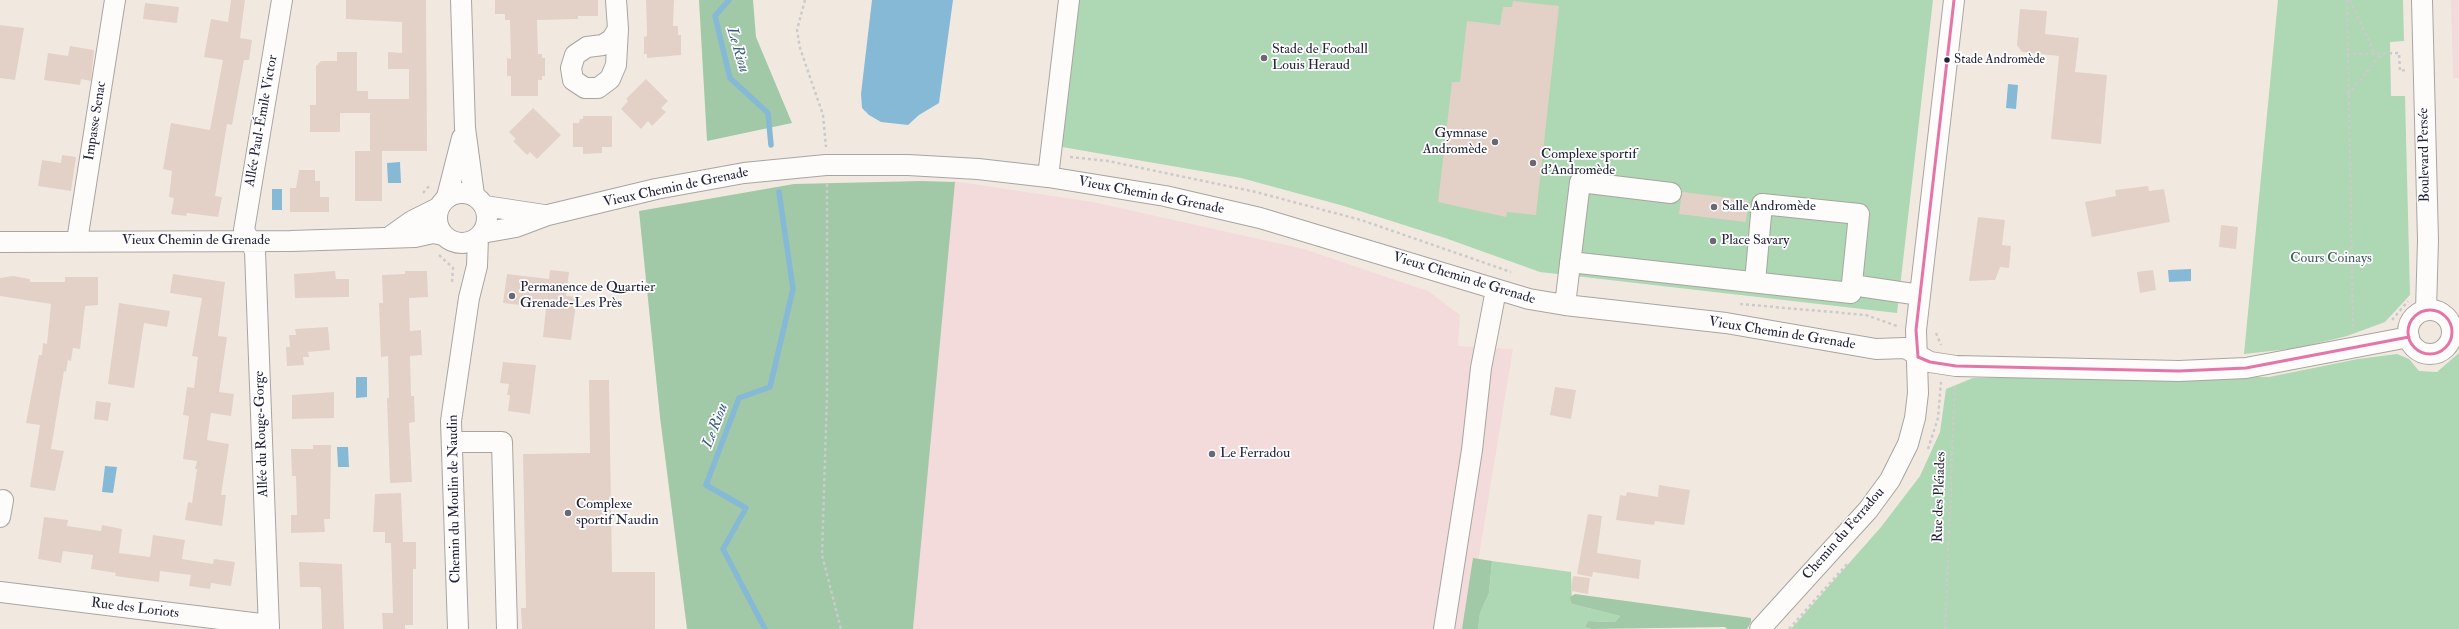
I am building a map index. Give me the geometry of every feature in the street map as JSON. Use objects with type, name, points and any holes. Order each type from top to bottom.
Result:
[{"type":"street","name":"Impasse Senac","points":[[77,241],[115,0]]},
{"type":"street","name":"Allée Paul-Émile Victor","points":[[248,241],[244,230],[282,0]]},
{"type":"street","points":[[461,0],[465,128],[480,201],[488,216],[480,235],[472,241],[450,239],[437,222],[465,128]]},
{"type":"street","points":[[616,0],[618,29]]},
{"type":"street","points":[[1048,178],[1069,0]]},
{"type":"street","name":"Chemin du Ferradou","points":[[1760,629],[1868,510],[1890,480],[1908,444],[1915,418],[1918,393],[1916,330],[1954,0]]},
{"type":"street","name":"Boulevard Persée","points":[[2422,0],[2428,240],[2426,310]]},
{"type":"street","name":"Vieux Chemin de Grenade","points":[[480,235],[516,228],[548,215],[701,180],[744,173],[826,165],[908,164],[978,169],[1165,196],[1260,218],[1528,299],[1565,306],[1726,323],[1876,349],[1905,348],[1918,357],[1930,362],[1950,359],[2180,370],[2238,368],[2409,337]]},
{"type":"street","points":[[1565,306],[1580,182],[1671,193]]},
{"type":"street","points":[[443,202],[460,192],[480,201]]},
{"type":"street","name":"Vieux Chemin de Grenade","points":[[480,201],[548,215]]},
{"type":"street","name":"Vieux Chemin de Grenade","points":[[391,236],[443,202]]},
{"type":"street","points":[[1755,282],[1762,204],[1859,214],[1852,289]]},
{"type":"street","name":"Vieux Chemin de Grenade","points":[[0,242],[366,239],[391,236],[415,237],[434,233],[450,239]]},
{"type":"street","name":"Chemin du Moulin de Naudin","points":[[458,629],[451,422],[469,298],[477,266],[480,235]]},
{"type":"street","name":"Chemin du Moulin de Naudin","points":[[450,239],[466,267],[469,298]]},
{"type":"street","name":"Allée du Rouge-Gorge","points":[[248,241],[255,251],[269,627]]},
{"type":"street","points":[[1570,262],[1755,282],[1920,295]]},
{"type":"street","points":[[1444,629],[1472,450],[1481,368],[1496,290]]},
{"type":"street","points":[[2426,310],[2442,312],[2448,317],[2456,328],[2452,340],[2448,346],[2434,354],[2419,351],[2413,346],[2409,337],[2409,324],[2413,317],[2426,310]]},
{"type":"street","points":[[452,442],[502,442],[507,629]]},
{"type":"street","name":"Rue des Loriots","points":[[0,592],[269,627]]},
{"type":"path","points":[[805,0],[797,30],[800,48],[823,115],[826,152]]},
{"type":"path","points":[[2348,0],[2375,54]]},
{"type":"path","points":[[2347,348],[2346,339],[2353,337],[2347,95],[2348,0]]},
{"type":"path","points":[[2347,95],[2382,53]]},
{"type":"path","points":[[2347,54],[2399,53],[2400,71],[2404,70]]},
{"type":"path","points":[[827,176],[827,396],[822,555],[841,629]]},
{"type":"path","points":[[436,254],[442,257],[453,268]]},
{"type":"path","points":[[2390,322],[2412,296]]},
{"type":"path","points":[[1866,315],[1900,327]]},
{"type":"path","points":[[1935,331],[1950,359]]},
{"type":"path","name":"Rue des Pléiades","points":[[1945,629],[1950,359]]},
{"type":"shaded area","points":[[2451,0],[2459,0],[2459,78],[2453,78]]},
{"type":"shaded area","name":"Le Ferradou","points":[[953,181],[1093,202],[1304,249],[1428,291],[1460,315],[1458,346],[1513,349],[1467,629],[913,629]]},
{"type":"green space","points":[[699,0],[753,0],[756,37],[792,123],[707,141]]},
{"type":"green space","name":"Complexe sportif d'Andromède","points":[[1061,0],[1933,0],[1897,313],[1540,272],[1445,238],[1344,206],[1241,178],[1062,147],[1045,140]]},
{"type":"green space","name":"Cours Coinays","points":[[2278,0],[2403,0],[2404,41],[2390,42],[2391,96],[2405,96],[2410,295],[2385,322],[2347,336],[2298,348],[2244,354]]},
{"type":"green space","points":[[922,181],[955,182],[913,629],[687,629],[660,417],[639,211],[794,184]]},
{"type":"green space","points":[[2459,353],[2459,629],[1791,629],[1881,527],[1920,476],[1940,432],[1946,389],[1973,378],[2269,377],[2358,359],[2397,354],[2409,359],[2419,371],[2437,372]]},
{"type":"green space","points":[[1473,558],[1492,561],[1489,593],[1480,613],[1478,629],[1462,629]]},
{"type":"green space","points":[[1492,561],[1571,572],[1572,604],[1620,616],[1615,622],[1588,621],[1585,627],[1591,629],[1478,629],[1480,613],[1489,593]]},
{"type":"green space","points":[[1575,594],[1751,618],[1751,622],[1747,629],[1727,629],[1725,627],[1591,629],[1585,627],[1588,621],[1615,622],[1620,616],[1572,604],[1570,597]]},
{"type":"water","points":[[872,0],[953,0],[939,103],[919,115],[908,125],[881,122],[869,115],[862,108],[861,94]]},
{"type":"water","points":[[2008,84],[2018,85],[2016,109],[2006,108]]},
{"type":"water","points":[[400,162],[401,183],[388,183],[387,163]]},
{"type":"water","points":[[272,189],[282,189],[282,210],[272,210]]},
{"type":"water","points":[[2191,269],[2191,281],[2169,282],[2168,270]]},
{"type":"water","points":[[356,377],[367,377],[367,397],[356,398]]},
{"type":"water","points":[[337,447],[348,447],[349,467],[338,467]]},
{"type":"water","points":[[105,466],[117,467],[113,493],[102,492]]},
{"type":"building","points":[[231,0],[245,0],[240,38],[252,40],[249,60],[244,60],[232,125],[227,124],[215,196],[222,197],[218,217],[187,213],[186,216],[171,214],[174,198],[169,197],[172,171],[163,169],[171,123],[210,130],[223,60],[204,57],[211,19],[228,22]]},
{"type":"building","points":[[346,0],[426,0],[427,151],[370,151],[370,113],[340,113],[340,132],[310,132],[310,105],[316,105],[316,66],[321,61],[337,61],[337,52],[357,52],[357,91],[368,91],[368,99],[409,99],[409,69],[388,69],[388,52],[402,53],[402,22],[346,19]]},
{"type":"building","points":[[495,0],[598,0],[598,16],[578,16],[578,19],[537,20],[538,54],[542,54],[542,58],[545,58],[545,76],[542,76],[542,80],[538,80],[538,96],[511,96],[511,76],[507,76],[507,58],[511,59],[510,20],[505,20],[505,14],[495,14]]},
{"type":"building","points":[[646,0],[674,0],[673,26],[678,26],[678,35],[681,35],[681,55],[647,58],[647,54],[644,54],[644,37],[647,36]]},
{"type":"building","name":"Gymnase Andromède","points":[[1513,1],[1559,6],[1536,215],[1507,212],[1506,217],[1438,202],[1452,82],[1460,82],[1467,21],[1500,25],[1503,7],[1512,7]]},
{"type":"building","points":[[145,3],[179,7],[177,23],[143,19]]},
{"type":"building","points":[[2020,9],[2047,11],[2045,34],[2079,38],[2075,72],[2107,75],[2101,144],[2051,139],[2059,56],[2022,52],[2017,45]]},
{"type":"building","points":[[0,25],[24,28],[15,80],[0,78]]},
{"type":"building","points":[[70,46],[94,50],[91,81],[81,79],[80,85],[44,80],[48,53],[68,56]]},
{"type":"building","points":[[646,79],[668,101],[661,108],[666,112],[652,126],[648,121],[641,129],[621,109],[628,101],[626,99]]},
{"type":"building","points":[[533,108],[561,135],[537,159],[530,152],[527,155],[513,141],[516,139],[509,132]]},
{"type":"building","points":[[583,116],[612,116],[612,147],[602,147],[602,153],[583,154],[583,147],[573,147],[573,123],[579,123],[580,119],[583,119]]},
{"type":"building","points":[[355,151],[382,151],[382,201],[355,201]]},
{"type":"building","points":[[62,155],[76,157],[71,191],[38,186],[42,160],[61,163]]},
{"type":"building","points":[[299,170],[315,170],[315,181],[320,181],[320,197],[329,197],[329,212],[290,212],[290,188],[296,188]]},
{"type":"building","points":[[2148,186],[2149,191],[2164,189],[2170,222],[2092,237],[2085,202],[2116,196],[2115,190]]},
{"type":"building","name":"Salle Andromède","points":[[1682,192],[1748,200],[1746,222],[1679,214]]},
{"type":"building","points":[[1978,217],[2005,220],[2002,245],[2011,246],[2009,268],[2000,267],[1995,280],[1969,281]]},
{"type":"building","points":[[2221,225],[2238,227],[2236,249],[2219,247]]},
{"type":"building","points":[[550,270],[569,272],[566,296],[577,297],[571,340],[543,337],[546,308],[503,303],[507,274],[549,279]]},
{"type":"building","points":[[2153,270],[2156,290],[2140,293],[2137,272]]},
{"type":"building","points":[[335,271],[336,279],[349,279],[349,297],[295,298],[294,274]]},
{"type":"building","points":[[405,271],[427,271],[428,297],[409,298],[410,331],[421,330],[422,355],[410,356],[411,396],[414,396],[415,422],[409,423],[412,482],[390,483],[387,398],[389,398],[388,356],[381,357],[379,303],[383,303],[382,275],[405,274]]},
{"type":"building","points":[[173,274],[225,282],[218,336],[227,337],[219,392],[234,394],[231,416],[211,413],[207,440],[229,444],[221,495],[226,495],[222,526],[185,520],[188,502],[192,503],[197,461],[183,459],[189,416],[183,415],[187,387],[194,388],[198,357],[192,356],[202,298],[170,293]]},
{"type":"building","points":[[13,276],[30,279],[30,282],[65,282],[65,277],[98,277],[98,305],[85,306],[80,349],[73,348],[71,361],[68,360],[66,372],[64,371],[51,449],[64,451],[55,491],[30,487],[40,425],[26,423],[39,355],[42,355],[43,343],[47,344],[51,304],[0,296],[0,278]]},
{"type":"building","points":[[119,303],[170,311],[167,327],[144,323],[134,388],[108,384]]},
{"type":"building","points":[[328,327],[330,350],[308,352],[309,357],[303,357],[304,365],[287,366],[286,347],[290,347],[289,335],[296,335],[295,329]]},
{"type":"building","points":[[503,362],[536,365],[530,414],[508,411],[510,395],[507,395],[509,384],[500,383]]},
{"type":"building","name":"Complexe sportif Naudin","points":[[589,380],[609,380],[612,572],[655,572],[655,629],[522,629],[521,608],[526,608],[523,454],[590,453]]},
{"type":"building","points":[[1555,387],[1576,390],[1571,419],[1550,415]]},
{"type":"building","points":[[334,392],[334,418],[292,419],[292,395]]},
{"type":"building","points":[[96,401],[111,403],[108,421],[94,419]]},
{"type":"building","points":[[313,445],[331,445],[330,519],[324,519],[325,532],[291,533],[291,515],[297,515],[296,476],[292,476],[291,449],[313,449]]},
{"type":"building","points":[[1659,485],[1690,490],[1684,525],[1655,521],[1654,525],[1616,520],[1620,495],[1626,496],[1627,492],[1658,497]]},
{"type":"building","points":[[401,493],[403,542],[416,542],[416,569],[413,569],[413,625],[405,625],[405,629],[383,629],[382,613],[393,613],[391,543],[385,543],[385,532],[373,532],[375,494]]},
{"type":"building","points":[[1588,514],[1602,516],[1597,553],[1641,560],[1639,579],[1593,572],[1592,577],[1577,574]]},
{"type":"building","points":[[44,517],[68,520],[67,526],[101,531],[102,525],[122,529],[119,553],[150,557],[153,535],[185,540],[182,559],[213,564],[214,559],[235,562],[231,586],[211,583],[210,589],[189,586],[191,575],[160,571],[159,582],[115,576],[116,573],[91,569],[93,555],[63,551],[61,563],[38,559]]},
{"type":"building","points":[[299,562],[342,564],[344,629],[322,629],[321,589],[319,587],[300,587]]},
{"type":"building","points":[[1573,576],[1590,578],[1588,594],[1571,591]]},
{"type":"waterway","name":"Le Riou","points":[[729,0],[715,16],[730,78],[768,113],[771,145]]},
{"type":"waterway","name":"Le Riou","points":[[765,629],[723,549],[746,508],[706,485],[739,398],[770,387],[793,289],[779,192]]},
{"type":"transit line","points":[[1918,357],[1916,330],[1954,0]]},
{"type":"transit line","points":[[2426,310],[2434,310],[2439,311],[2446,316],[2451,323],[2452,332],[2451,341],[2446,348],[2439,353],[2426,354],[2418,351],[2411,344],[2408,336],[2408,328],[2411,320],[2418,313],[2426,310]]},
{"type":"transit line","points":[[1918,357],[1930,362],[1956,366],[2179,371],[2246,368],[2409,337]]},
{"type":"place","name":"Stade de Football Louis Heraud","points":[[1264,58]]},
{"type":"place","name":"Stade Andromède","points":[[1947,60]]},
{"type":"place","name":"Gymnase Andromède","points":[[1495,142]]},
{"type":"place","name":"Complexe sportif d'Andromède","points":[[1533,163]]},
{"type":"place","name":"Salle Andromède","points":[[1714,207]]},
{"type":"place","name":"Place Savary","points":[[1713,241]]},
{"type":"place","name":"Permanence de Quartier Grenade-Les Près","points":[[512,296]]},
{"type":"place","name":"Le Ferradou","points":[[1212,454]]},
{"type":"place","name":"Complexe sportif Naudin","points":[[568,513]]}]
